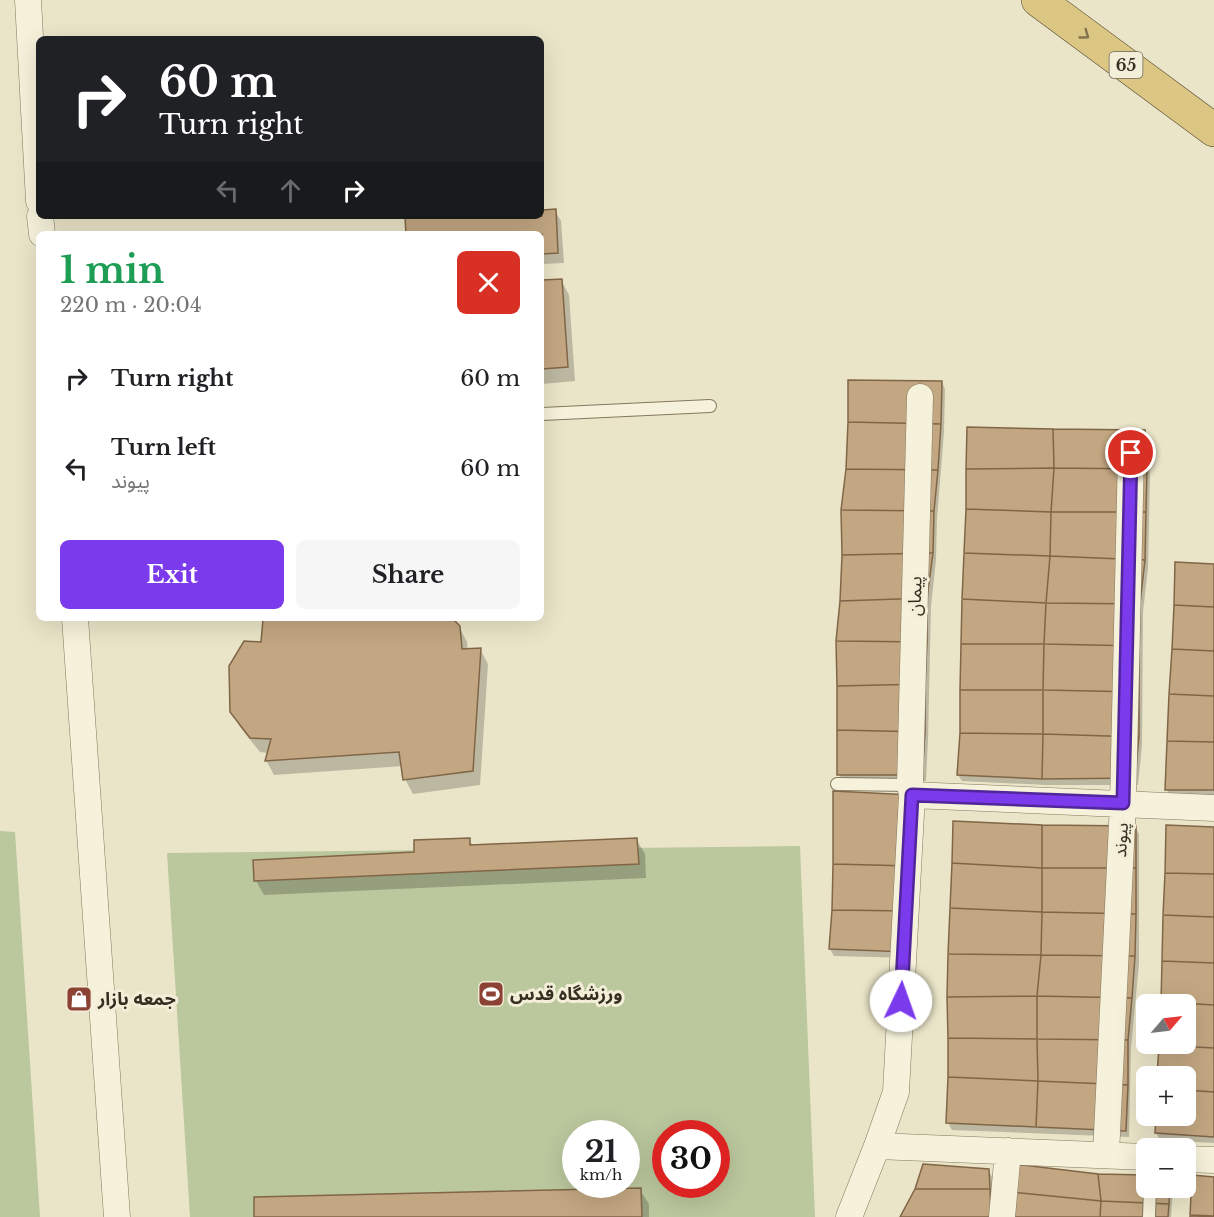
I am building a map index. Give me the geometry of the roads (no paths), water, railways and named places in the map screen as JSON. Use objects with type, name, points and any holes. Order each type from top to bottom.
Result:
[{"type":"highway","name":"65","points":[[1038,0],[1214,130]]},
{"type":"street","points":[[28,0],[36,146]]},
{"type":"street","name":"پیمان","points":[[849,1217],[896,1092],[911,790],[920,397]]},
{"type":"street","name":"پیوند","points":[[1106,1154],[1123,803],[1131,453]]},
{"type":"street","points":[[75,621],[117,1217]]},
{"type":"street","points":[[911,790],[1214,808]]},
{"type":"street","points":[[877,1146],[1136,1156]]},
{"type":"street","points":[[1002,1217],[1008,1151]]},
{"type":"street","points":[[1196,1159],[1214,1160]]},
{"type":"lane","points":[[544,414],[710,406]]},
{"type":"lane","points":[[837,784],[911,790]]},
{"type":"lane","points":[[1149,1217],[1150,1198]]},
{"type":"place","name":"ورزشگاه قدس","points":[[491,994]]},
{"type":"place","name":"جمعه بازار","points":[[79,999]]}]
